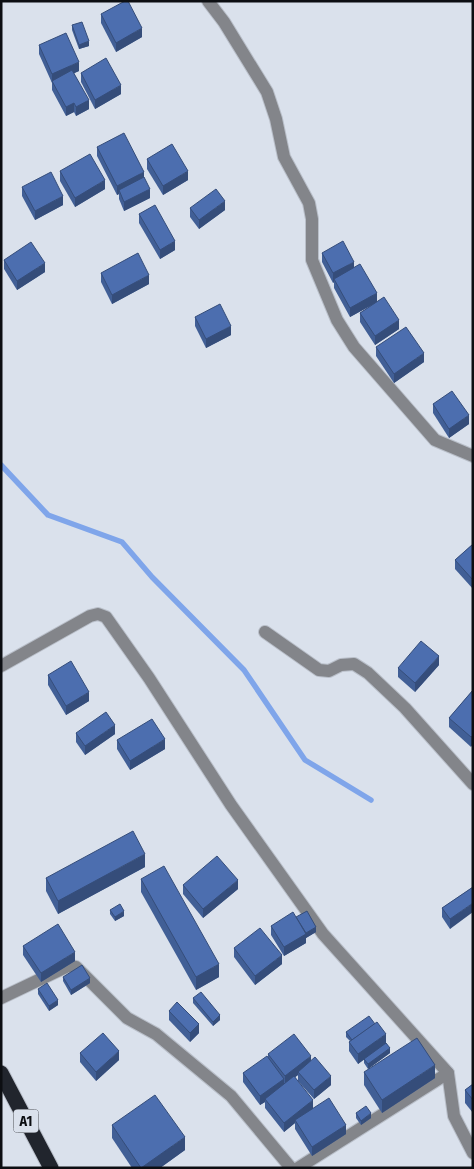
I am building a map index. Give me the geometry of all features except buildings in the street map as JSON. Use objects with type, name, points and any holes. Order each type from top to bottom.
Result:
[{"type":"highway","name":"A1","points":[[1,1074],[51,1168]]},
{"type":"street","points":[[208,1],[224,22],[267,92],[276,119],[284,157],[310,203],[312,260],[338,320],[354,346],[434,440],[473,456]]},
{"type":"street","points":[[1,666],[90,616],[98,614],[106,617],[149,678],[230,805],[323,934],[448,1074],[454,1116],[473,1153]]},
{"type":"street","points":[[265,632],[318,670],[330,671],[341,665],[354,664],[368,673],[405,708],[473,784]]},
{"type":"street","points":[[1,998],[68,966],[76,967],[127,1018],[156,1034],[231,1096],[291,1168]]},
{"type":"street","points":[[298,1168],[448,1074]]},
{"type":"waterway","points":[[1,465],[48,515],[122,542],[152,577],[244,670],[305,760],[371,800]]}]
